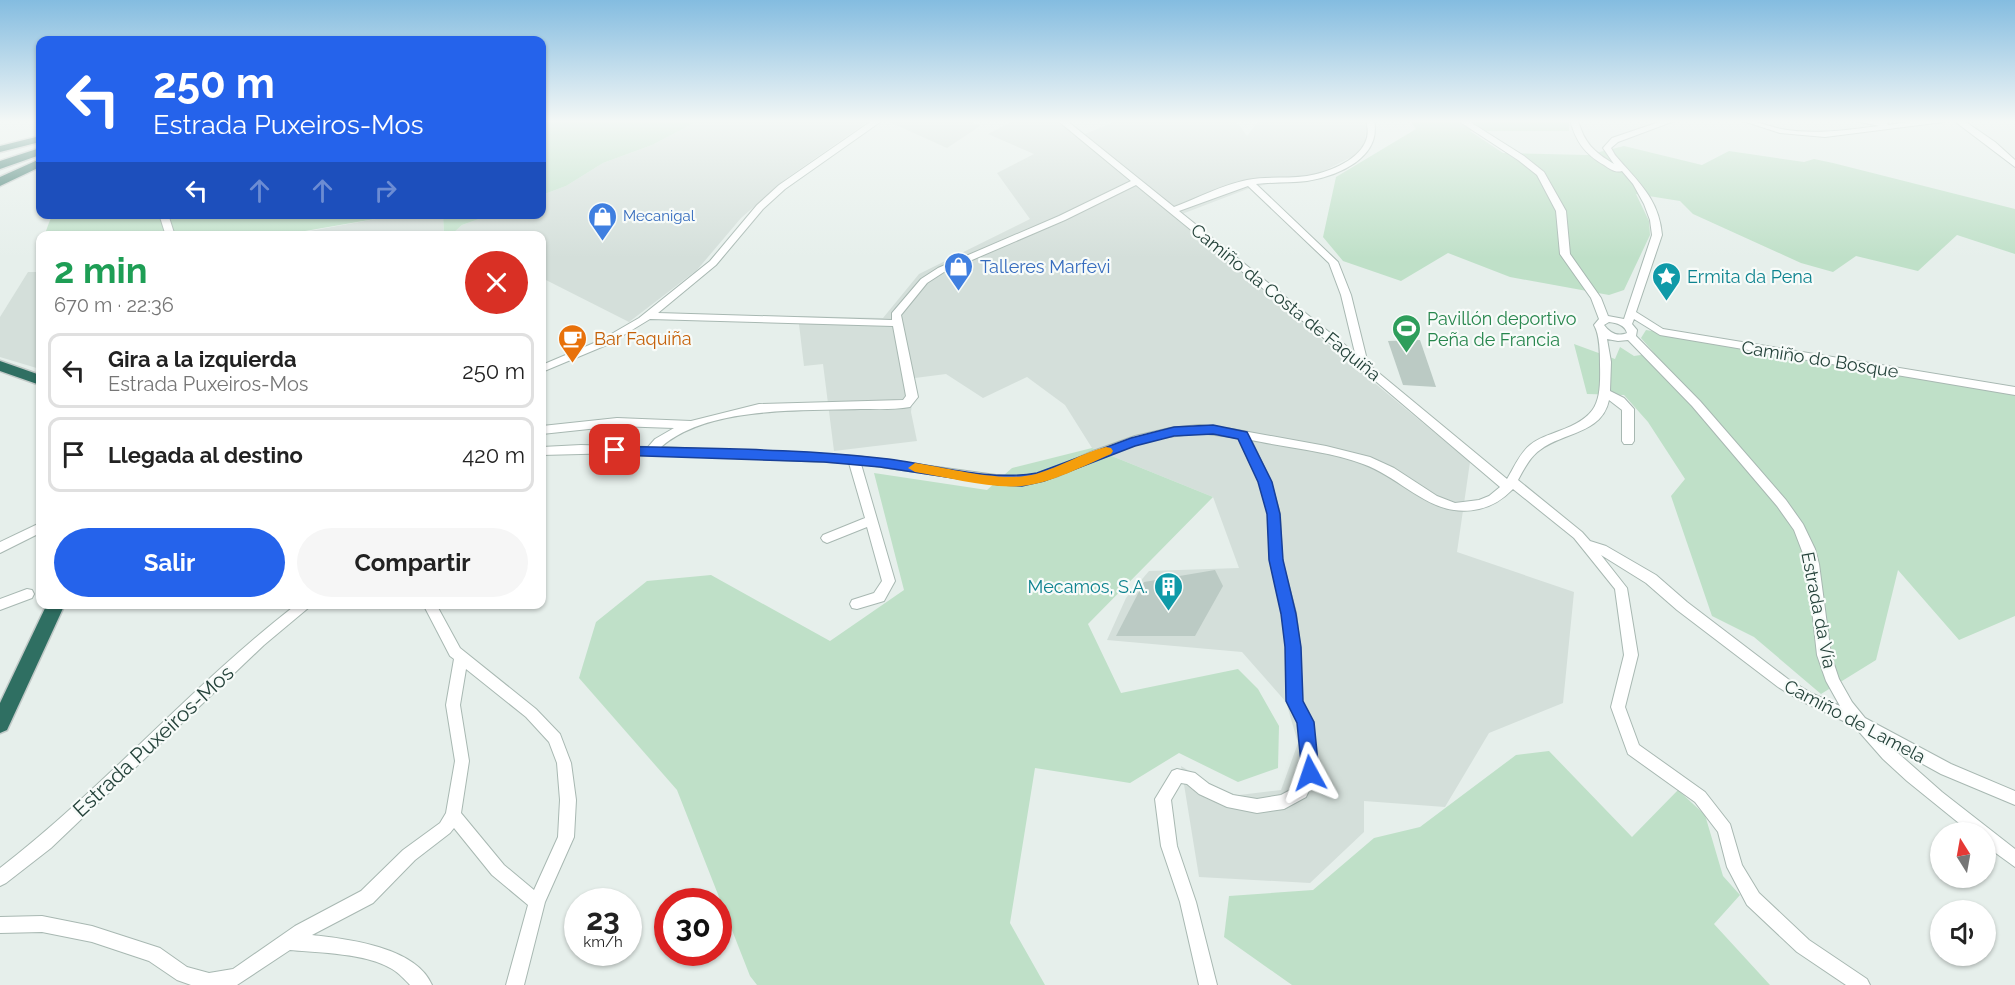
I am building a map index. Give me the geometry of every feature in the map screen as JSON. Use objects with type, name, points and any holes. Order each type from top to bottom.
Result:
[{"type":"highway","points":[[0,183],[34,166]]},
{"type":"highway","points":[[0,366],[36,379]]},
{"type":"highway","points":[[0,724],[54,609]]},
{"type":"street","points":[[546,367],[605,342],[649,316],[713,263],[760,207],[782,187],[812,166]]},
{"type":"street","name":"Camiño da Costa de Faquiña","points":[[1117,166],[1511,484],[1578,535],[1587,545]]},
{"type":"street","points":[[1174,210],[1249,182],[1310,178],[1341,166]]},
{"type":"street","points":[[1531,166],[1541,174],[1561,211],[1565,254],[1596,298],[1605,320]]},
{"type":"street","points":[[1614,166],[1635,179]]},
{"type":"street","points":[[1622,166],[1635,179],[1657,225],[1657,235],[1631,313],[1625,323]]},
{"type":"street","points":[[650,452],[656,443],[669,435],[737,412],[759,408],[885,407],[906,404],[912,397],[896,315],[924,281],[941,270],[1062,218],[1136,182]]},
{"type":"street","points":[[1249,182],[1333,262],[1346,295],[1363,365]]},
{"type":"street","points":[[1596,298],[1625,323],[1632,332],[1627,337],[1606,334],[1599,325],[1605,320],[1625,323]]},
{"type":"street","name":"Camiño do Bosque","points":[[1631,313],[1660,332],[2015,391]]},
{"type":"street","points":[[649,316],[897,323]]},
{"type":"street","points":[[546,451],[650,452],[854,460],[1022,481],[1039,478],[1131,442],[1174,432],[1213,430],[1346,454],[1391,472],[1423,496],[1455,508],[1482,504],[1500,495],[1511,484],[1532,450],[1545,441],[1578,428],[1592,419],[1602,408],[1605,393],[1606,334]]},
{"type":"street","name":"Estrada da Vía","points":[[1627,337],[1692,399],[1773,494],[1803,535],[1818,587],[1819,627],[1824,658],[1842,697],[1856,720],[1909,771],[1969,822]]},
{"type":"street","points":[[1605,393],[1620,401],[1628,410],[1628,441]]},
{"type":"street","points":[[546,430],[617,422],[697,425]]},
{"type":"street","points":[[1208,985],[1188,902],[1169,846],[1163,800],[1177,776],[1190,778],[1204,789],[1232,802],[1257,806],[1284,802],[1301,792],[1310,773],[1305,722],[1294,701],[1293,647],[1289,614],[1276,560],[1274,514],[1265,482],[1243,435]]},
{"type":"street","points":[[854,460],[889,581],[879,597],[857,604]]},
{"type":"street","points":[[826,538],[870,521]]},
{"type":"street","points":[[0,548],[36,530]]},
{"type":"street","points":[[1587,545],[1621,588],[1632,655],[1618,707],[1633,749],[1700,797],[1725,829],[1735,867],[1753,899],[1803,945],[1861,985]]},
{"type":"street","name":"Camiño de Lamela","points":[[1587,545],[1602,549],[1651,579],[1682,606],[1783,683],[1806,697],[1856,720],[1946,770],[2015,798]]},
{"type":"street","points":[[0,606],[27,594]]},
{"type":"street","name":"Estrada Puxeiros-Mos","points":[[0,878],[45,843],[259,641],[301,609]]},
{"type":"street","points":[[432,609],[455,652],[504,693],[531,712],[555,738],[564,762],[568,800],[566,837],[537,902],[515,985]]},
{"type":"street","points":[[0,925],[42,924],[92,934],[154,954],[183,974],[209,982],[236,977],[287,941],[367,897],[410,855],[446,828],[453,814],[462,761],[453,705],[461,657]]},
{"type":"street","points":[[453,814],[498,870],[537,902]]},
{"type":"street","points":[[1996,844],[2015,859]]},
{"type":"street","points":[[287,941],[379,955],[399,964],[423,985]]},
{"type":"shaded area","points":[[598,166],[804,166],[741,218],[697,270],[629,322],[546,280],[546,231],[455,231],[462,225],[479,219],[546,219],[546,194],[566,186]]},
{"type":"shaded area","points":[[1011,166],[1334,166],[1320,173],[1250,188],[1174,217],[1470,462],[1457,552],[1574,592],[1563,703],[1489,733],[1445,807],[1364,801],[1364,832],[1310,883],[1199,877],[1181,766],[1231,796],[1281,790],[1298,743],[1286,702],[1242,652],[1107,640],[1126,598],[1149,571],[1239,568],[1213,497],[1092,448],[1065,405],[1027,377],[983,398],[946,374],[915,378],[911,412],[917,441],[834,451],[823,364],[804,366],[798,316],[883,318],[919,274],[1030,219],[997,173]]},
{"type":"shaded area","points":[[376,219],[443,219],[444,231],[310,231]]},
{"type":"shaded area","points":[[28,272],[36,272],[36,368],[0,357],[0,317]]},
{"type":"green space","points":[[546,166],[598,166],[566,186],[546,194]]},
{"type":"green space","points":[[1354,166],[1845,166],[2015,209],[2015,254],[1957,235],[1918,271],[1856,256],[1833,272],[1801,263],[1693,214],[1680,201],[1636,194],[1649,221],[1650,235],[1624,290],[1609,295],[1510,277],[1448,253],[1401,281],[1343,261],[1323,237],[1336,177]]},
{"type":"green space","points":[[50,219],[375,219],[305,231],[46,231]]},
{"type":"green space","points":[[443,219],[479,219],[462,225],[455,231],[444,231]]},
{"type":"green space","points":[[1646,330],[2015,391],[2015,616],[1959,640],[1898,570],[1876,660],[1821,694],[1754,637],[1712,616],[1671,496],[1685,479],[1648,422],[1624,395],[1587,394],[1574,344],[1615,359],[1620,347],[1634,356],[1654,353],[1641,338]]},
{"type":"green space","points":[[1092,448],[1213,497],[1088,624],[1121,693],[1238,669],[1258,689],[1279,726],[1278,768],[1238,782],[1179,753],[1130,783],[1035,768],[1010,923],[1045,985],[757,985],[750,976],[732,930],[732,888],[715,888],[677,790],[579,678],[596,622],[647,581],[711,575],[830,641],[904,590],[874,473],[987,490],[1012,468]]},
{"type":"green space","points":[[1549,751],[1632,837],[1678,790],[1705,815],[1723,876],[1740,895],[1714,924],[1770,985],[1292,985],[1224,937],[1229,896],[1313,890],[1374,838],[1420,827],[1516,755]]},
{"type":"building","name":"Pavillón deportivo Peña de Francia","points":[[1420,340],[1436,387],[1403,385],[1388,341]]},
{"type":"building","name":"Mecamos, S.A.","points":[[1215,570],[1223,586],[1195,636],[1116,636],[1144,582]]},
{"type":"slow traffic","points":[[915,468],[1022,481],[1062,470],[1106,451]]},
{"type":"place","name":"Mecanigal","points":[[602,242]]},
{"type":"place","name":"Talleres Marfevi","points":[[959,292]]},
{"type":"place","name":"Ermita da Pena","points":[[1666,302]]},
{"type":"place","name":"Pavillón deportivo Peña de Francia","points":[[1406,354]]},
{"type":"place","name":"Bar Faquiña","points":[[573,364]]},
{"type":"place","name":"Mecamos, S.A.","points":[[1169,612]]},
{"type":"route","points":[[615,450],[824,457],[1022,481],[1062,470],[1096,454],[1131,442],[1174,432],[1197,429],[1243,435],[1265,482],[1274,514],[1276,560],[1289,614],[1293,647],[1294,701],[1305,722],[1310,773]]}]
